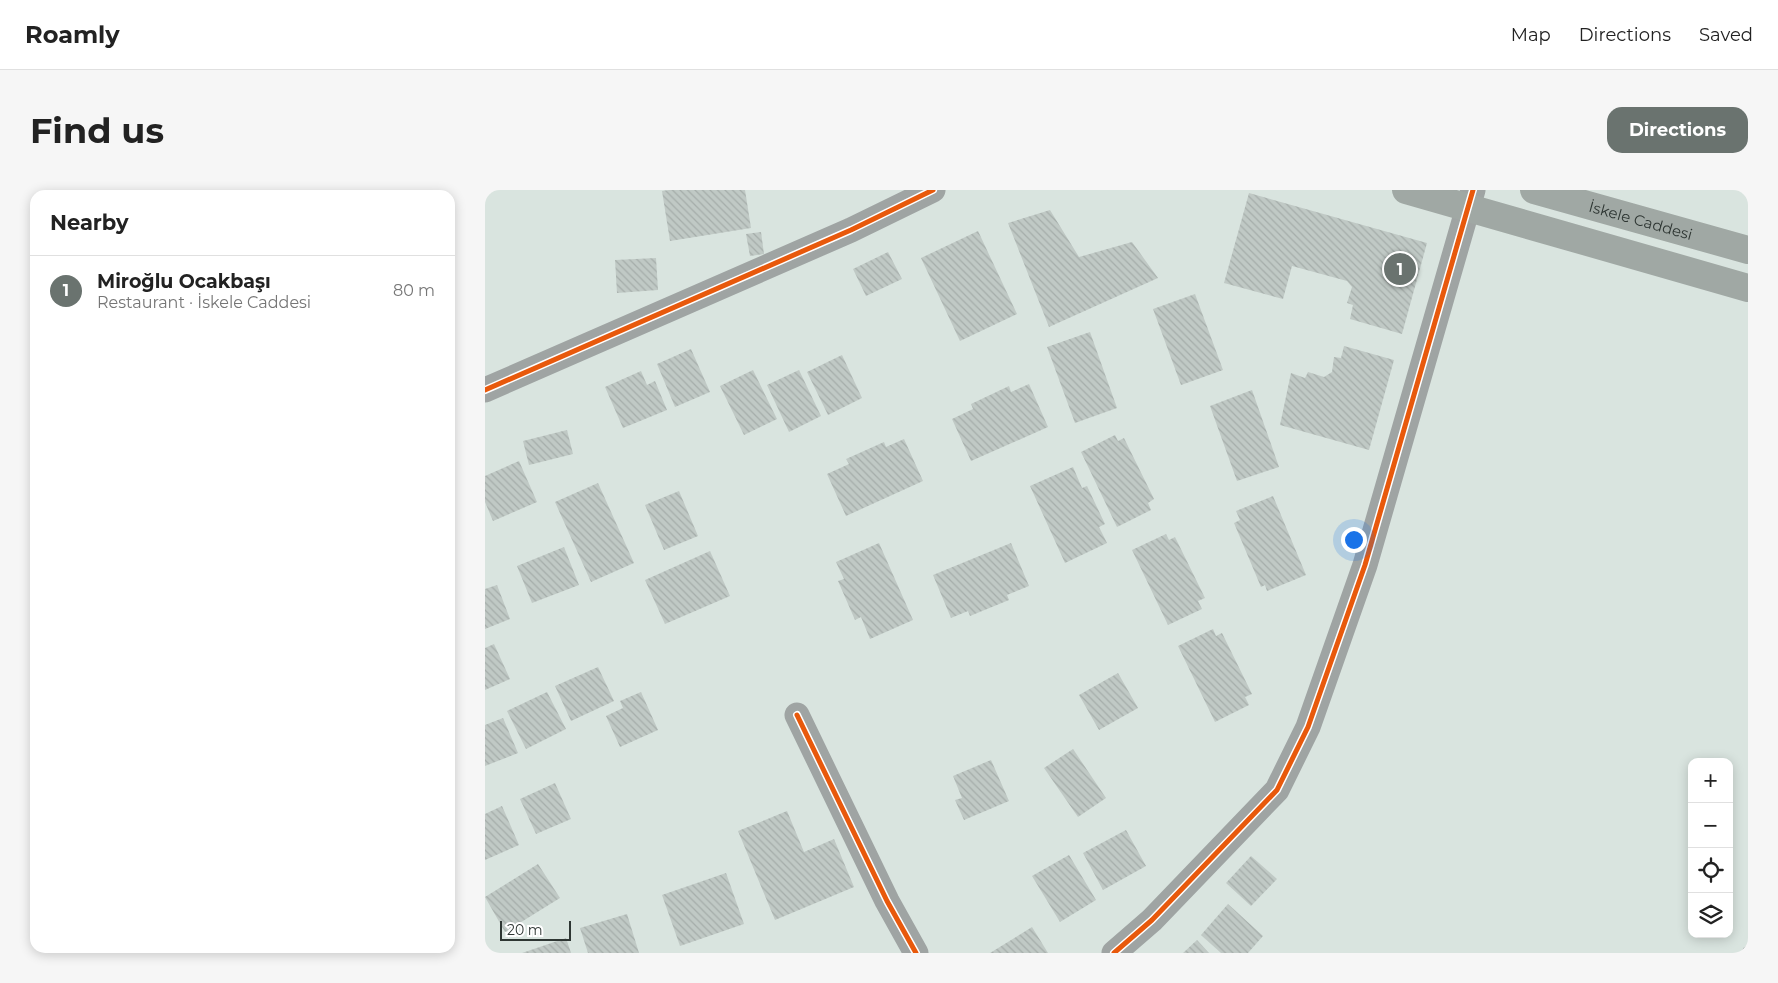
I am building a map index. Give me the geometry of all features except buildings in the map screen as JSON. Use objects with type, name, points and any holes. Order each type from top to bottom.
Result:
[{"type":"main road","points":[[1406,190],[1470,198],[1748,288]]},
{"type":"main road","name":"İskele Caddesi","points":[[1534,190],[1748,250]]},
{"type":"street","points":[[485,390],[851,230],[933,190]]},
{"type":"street","points":[[1114,953],[1152,920],[1277,790],[1308,727],[1365,565],[1470,198]]},
{"type":"street","points":[[797,715],[887,901],[916,953]]},
{"type":"cycle path","points":[[485,390],[851,230],[933,190]]},
{"type":"cycle path","points":[[1114,953],[1152,920],[1277,790],[1308,727],[1365,565],[1473,190]]},
{"type":"cycle path","points":[[797,715],[887,901],[916,953]]},
{"type":"place","name":"Miroğlu Ocakbaşı","points":[[1400,269]]}]
